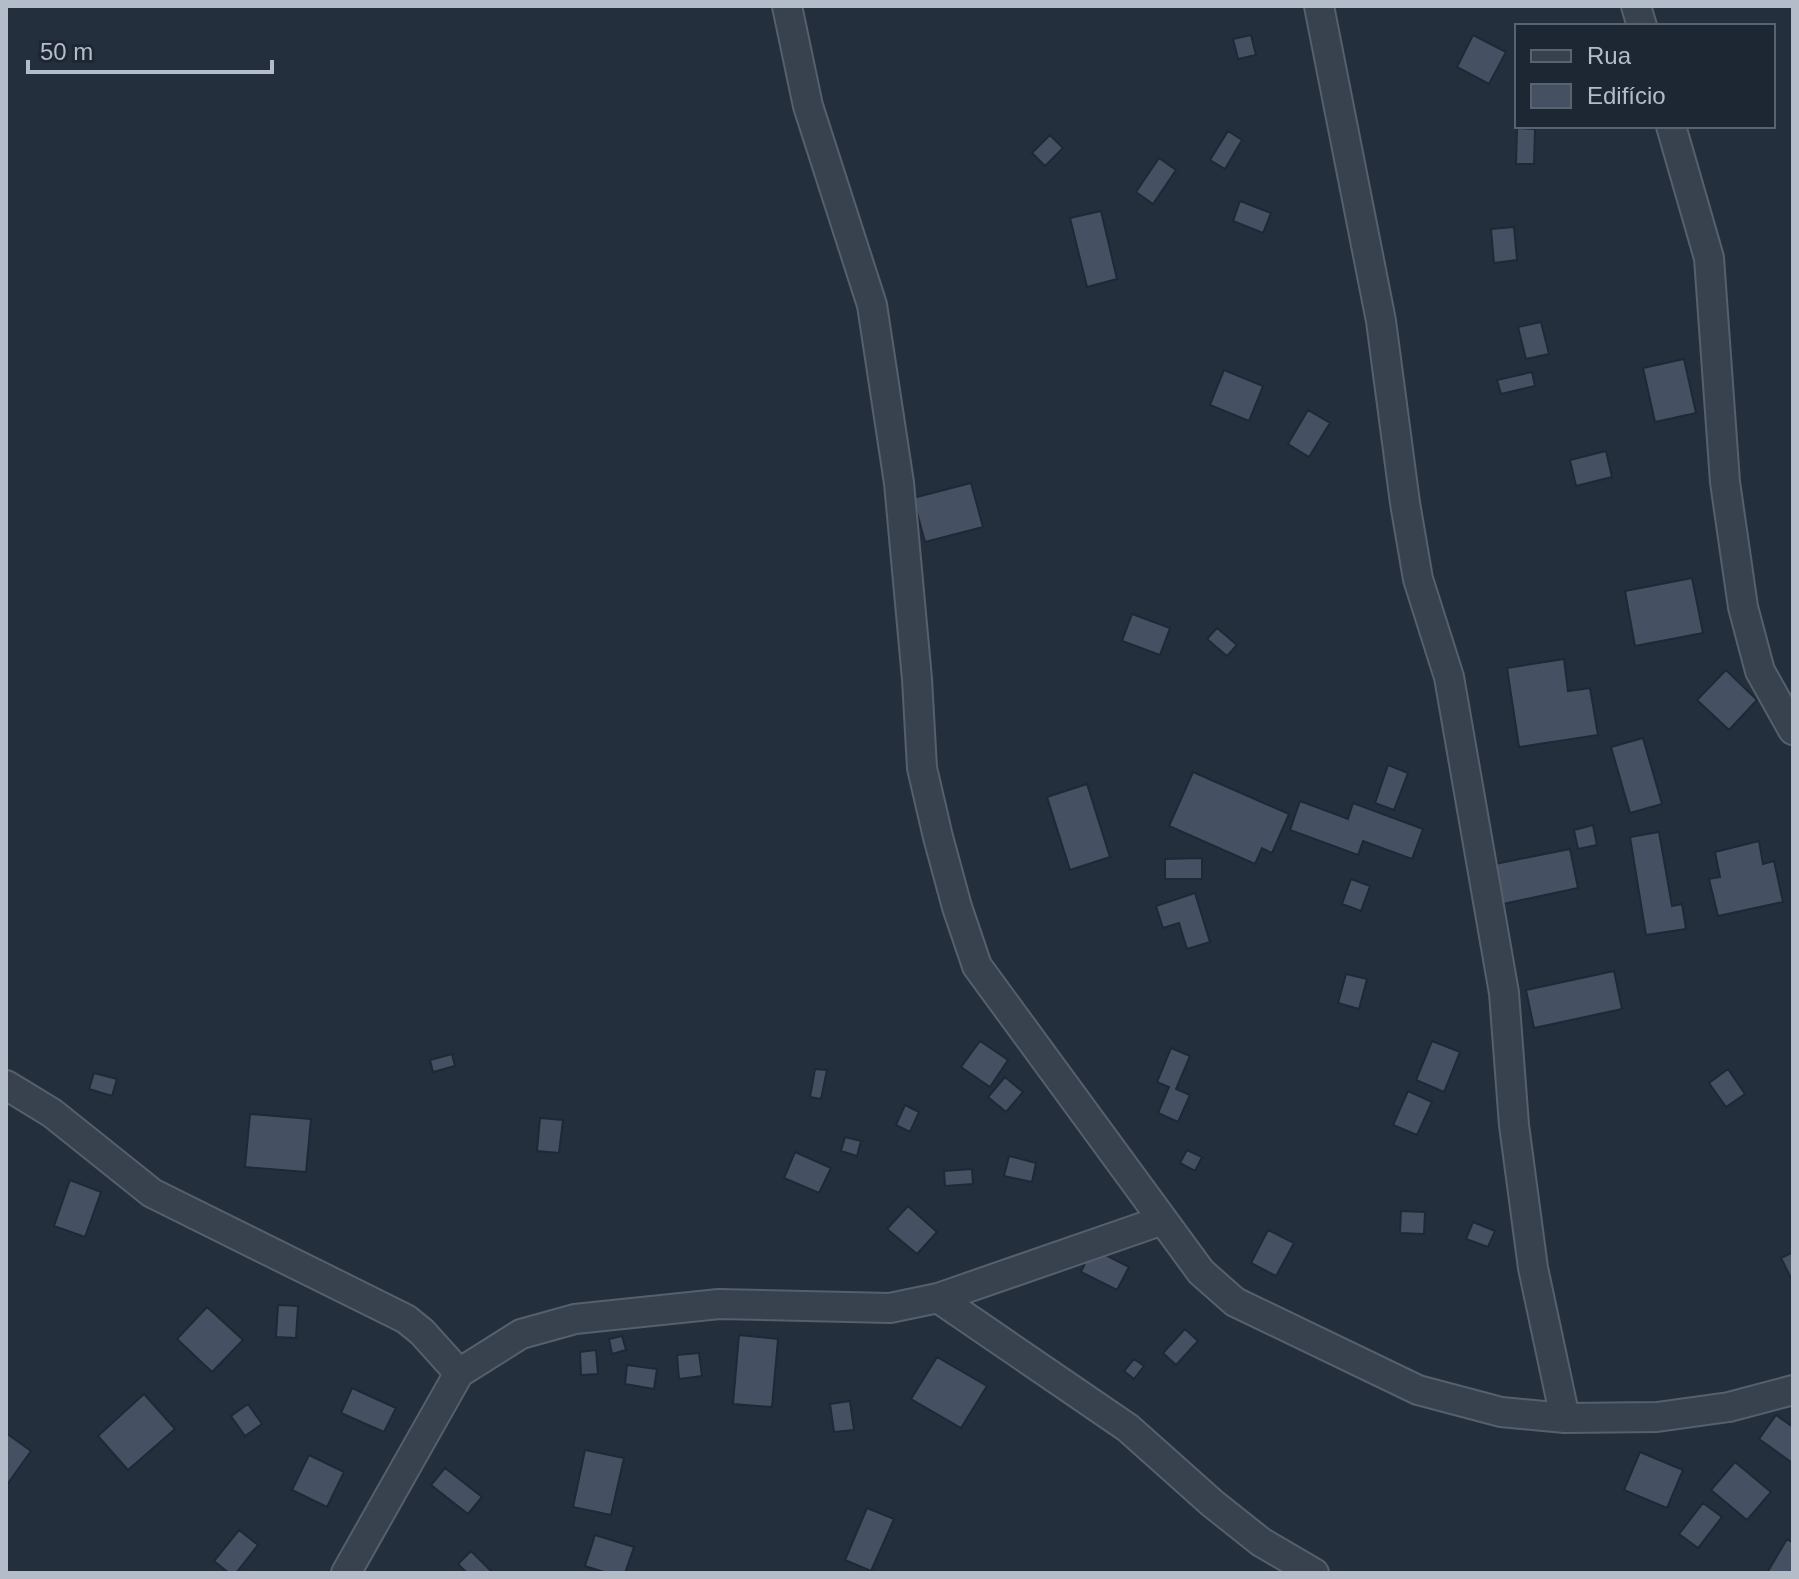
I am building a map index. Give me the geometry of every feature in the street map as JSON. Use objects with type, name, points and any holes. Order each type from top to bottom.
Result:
[{"type":"street","points":[[787,6],[808,106],[872,305],[899,483],[922,768],[957,907],[977,966],[1201,1272],[1235,1302],[1418,1390],[1501,1412],[1565,1418],[1657,1417],[1729,1407],[1793,1390]]},
{"type":"street","points":[[1319,6],[1381,321],[1418,579],[1449,677],[1504,993],[1514,1125],[1533,1268],[1565,1418]]},
{"type":"street","points":[[1672,128],[1709,258],[1725,482],[1743,607],[1760,671],[1793,730]]},
{"type":"street","points":[[6,1085],[52,1113],[152,1193],[406,1319],[459,1373]]},
{"type":"street","points":[[346,1573],[459,1373],[521,1334],[575,1319],[719,1304],[890,1308],[938,1298],[1163,1220]]},
{"type":"street","points":[[938,1298],[1128,1428],[1261,1542],[1314,1573]]},
{"type":"building","points":[[1251,35],[1256,55],[1238,59],[1233,39]]},
{"type":"building","points":[[1473,35],[1506,52],[1489,84],[1457,67]]},
{"type":"building","points":[[1517,128],[1535,129],[1534,164],[1516,164]]},
{"type":"building","points":[[1228,131],[1242,140],[1225,169],[1210,160]]},
{"type":"building","points":[[1050,135],[1063,148],[1045,166],[1032,153]]},
{"type":"building","points":[[1159,158],[1176,170],[1153,204],[1136,192]]},
{"type":"building","points":[[1240,201],[1271,213],[1263,233],[1233,221]]},
{"type":"building","points":[[1101,211],[1117,279],[1087,287],[1070,218]]},
{"type":"building","points":[[1514,227],[1517,260],[1494,263],[1491,229]]},
{"type":"building","points":[[1541,322],[1549,354],[1526,359],[1518,327]]},
{"type":"building","points":[[1684,359],[1696,413],[1655,422],[1643,368]]},
{"type":"building","points":[[1224,370],[1263,386],[1249,421],[1210,405]]},
{"type":"building","points":[[1532,372],[1535,386],[1501,394],[1497,380]]},
{"type":"building","points":[[1308,410],[1330,423],[1309,457],[1288,444]]},
{"type":"building","points":[[1606,451],[1612,477],[1576,486],[1570,460]]},
{"type":"building","points":[[971,483],[983,527],[925,542],[913,498]]},
{"type":"building","points":[[1692,578],[1703,633],[1635,646],[1625,591]]},
{"type":"building","points":[[1132,614],[1170,628],[1160,655],[1122,641]]},
{"type":"building","points":[[1217,628],[1237,645],[1227,656],[1207,639]]},
{"type":"building","points":[[1564,659],[1568,691],[1590,688],[1598,735],[1519,747],[1507,668]]},
{"type":"building","points":[[1726,670],[1757,700],[1729,730],[1697,700]]},
{"type":"building","points":[[1643,738],[1662,804],[1630,813],[1611,747]]},
{"type":"building","points":[[1388,765],[1408,773],[1394,810],[1375,803]]},
{"type":"building","points":[[1193,772],[1289,814],[1272,853],[1262,848],[1255,864],[1169,826]]},
{"type":"building","points":[[1087,784],[1110,857],[1070,870],[1047,797]]},
{"type":"building","points":[[1300,801],[1348,819],[1353,803],[1423,829],[1412,859],[1363,841],[1358,855],[1290,830]]},
{"type":"building","points":[[1593,825],[1597,845],[1578,849],[1574,830]]},
{"type":"building","points":[[1659,832],[1672,906],[1682,904],[1686,929],[1646,935],[1630,837]]},
{"type":"building","points":[[1759,841],[1763,864],[1774,861],[1783,902],[1718,916],[1709,879],[1720,877],[1715,852]]},
{"type":"building","points":[[1570,849],[1578,888],[1503,904],[1495,864]]},
{"type":"building","points":[[1202,858],[1202,879],[1165,879],[1165,859]]},
{"type":"building","points":[[1351,879],[1370,886],[1361,911],[1342,904]]},
{"type":"building","points":[[1195,893],[1210,942],[1187,949],[1179,923],[1163,928],[1156,906]]},
{"type":"building","points":[[1614,971],[1622,1009],[1534,1028],[1526,990]]},
{"type":"building","points":[[1346,974],[1367,979],[1359,1009],[1338,1003]]},
{"type":"building","points":[[980,1041],[1008,1060],[990,1087],[961,1067]]},
{"type":"building","points":[[1432,1041],[1460,1052],[1444,1092],[1416,1080]]},
{"type":"building","points":[[1171,1048],[1190,1056],[1176,1089],[1190,1095],[1178,1122],[1158,1113],[1169,1087],[1157,1082]]},
{"type":"building","points":[[452,1054],[455,1066],[433,1072],[430,1060]]},
{"type":"building","points":[[815,1069],[827,1070],[821,1099],[810,1097]]},
{"type":"building","points":[[1728,1069],[1745,1094],[1726,1107],[1709,1083]]},
{"type":"building","points":[[94,1073],[117,1079],[112,1096],[89,1089]]},
{"type":"building","points":[[1005,1077],[1023,1092],[1006,1112],[988,1097]]},
{"type":"building","points":[[1408,1091],[1432,1102],[1417,1135],[1393,1125]]},
{"type":"building","points":[[905,1105],[919,1112],[910,1132],[896,1125]]},
{"type":"building","points":[[250,1114],[311,1119],[306,1172],[245,1167]]},
{"type":"building","points":[[540,1118],[563,1120],[559,1153],[537,1151]]},
{"type":"building","points":[[845,1137],[861,1141],[857,1156],[841,1151]]},
{"type":"building","points":[[1187,1150],[1202,1157],[1195,1171],[1180,1163]]},
{"type":"building","points":[[795,1152],[831,1168],[819,1193],[784,1178]]},
{"type":"building","points":[[1009,1156],[1036,1163],[1032,1182],[1004,1176]]},
{"type":"building","points":[[972,1169],[973,1184],[945,1186],[944,1171]]},
{"type":"building","points":[[70,1180],[101,1192],[85,1237],[54,1226]]},
{"type":"building","points":[[908,1206],[937,1232],[917,1254],[887,1229]]},
{"type":"building","points":[[1401,1211],[1425,1212],[1424,1234],[1400,1233]]},
{"type":"building","points":[[1473,1222],[1495,1231],[1488,1247],[1466,1239]]},
{"type":"building","points":[[1268,1230],[1294,1243],[1276,1276],[1251,1263]]},
{"type":"building","points":[[1092,1248],[1129,1267],[1117,1290],[1081,1272]]},
{"type":"building","points":[[1793,1252],[1793,1282],[1781,1258]]},
{"type":"building","points":[[278,1305],[298,1306],[296,1338],[276,1337]]},
{"type":"building","points":[[207,1307],[243,1340],[212,1372],[177,1339]]},
{"type":"building","points":[[1185,1329],[1198,1341],[1176,1365],[1163,1353]]},
{"type":"building","points":[[739,1335],[778,1339],[772,1407],[733,1404]]},
{"type":"building","points":[[622,1336],[626,1350],[612,1354],[609,1339]]},
{"type":"building","points":[[596,1350],[598,1374],[581,1375],[580,1352]]},
{"type":"building","points":[[699,1353],[702,1376],[679,1379],[677,1355]]},
{"type":"building","points":[[937,1357],[987,1386],[961,1428],[911,1399]]},
{"type":"building","points":[[1134,1359],[1144,1366],[1134,1379],[1124,1371]]},
{"type":"building","points":[[627,1365],[657,1369],[654,1389],[625,1384]]},
{"type":"building","points":[[352,1388],[396,1408],[384,1432],[341,1413]]},
{"type":"building","points":[[144,1394],[175,1429],[128,1470],[98,1436]]},
{"type":"building","points":[[850,1401],[854,1430],[834,1432],[830,1404]]},
{"type":"building","points":[[248,1404],[262,1424],[245,1436],[231,1416]]},
{"type":"building","points":[[1776,1415],[1793,1427],[1791,1462],[1759,1439]]},
{"type":"building","points":[[6,1433],[31,1451],[6,1486]]},
{"type":"building","points":[[585,1450],[624,1458],[611,1515],[573,1507]]},
{"type":"building","points":[[1640,1452],[1683,1470],[1667,1508],[1624,1490]]},
{"type":"building","points":[[309,1455],[344,1472],[327,1507],[292,1490]]},
{"type":"building","points":[[1735,1462],[1771,1492],[1747,1520],[1711,1490]]},
{"type":"building","points":[[445,1468],[482,1497],[468,1514],[431,1485]]},
{"type":"building","points":[[1703,1503],[1722,1517],[1698,1548],[1679,1534]]},
{"type":"building","points":[[867,1508],[894,1519],[871,1571],[845,1560]]},
{"type":"building","points":[[239,1530],[258,1545],[236,1573],[229,1573],[214,1561]]},
{"type":"building","points":[[595,1535],[634,1547],[625,1573],[607,1573],[585,1566]]},
{"type":"building","points":[[1787,1539],[1793,1543],[1793,1573],[1767,1573]]},
{"type":"building","points":[[471,1551],[493,1573],[467,1573],[458,1564]]}]
